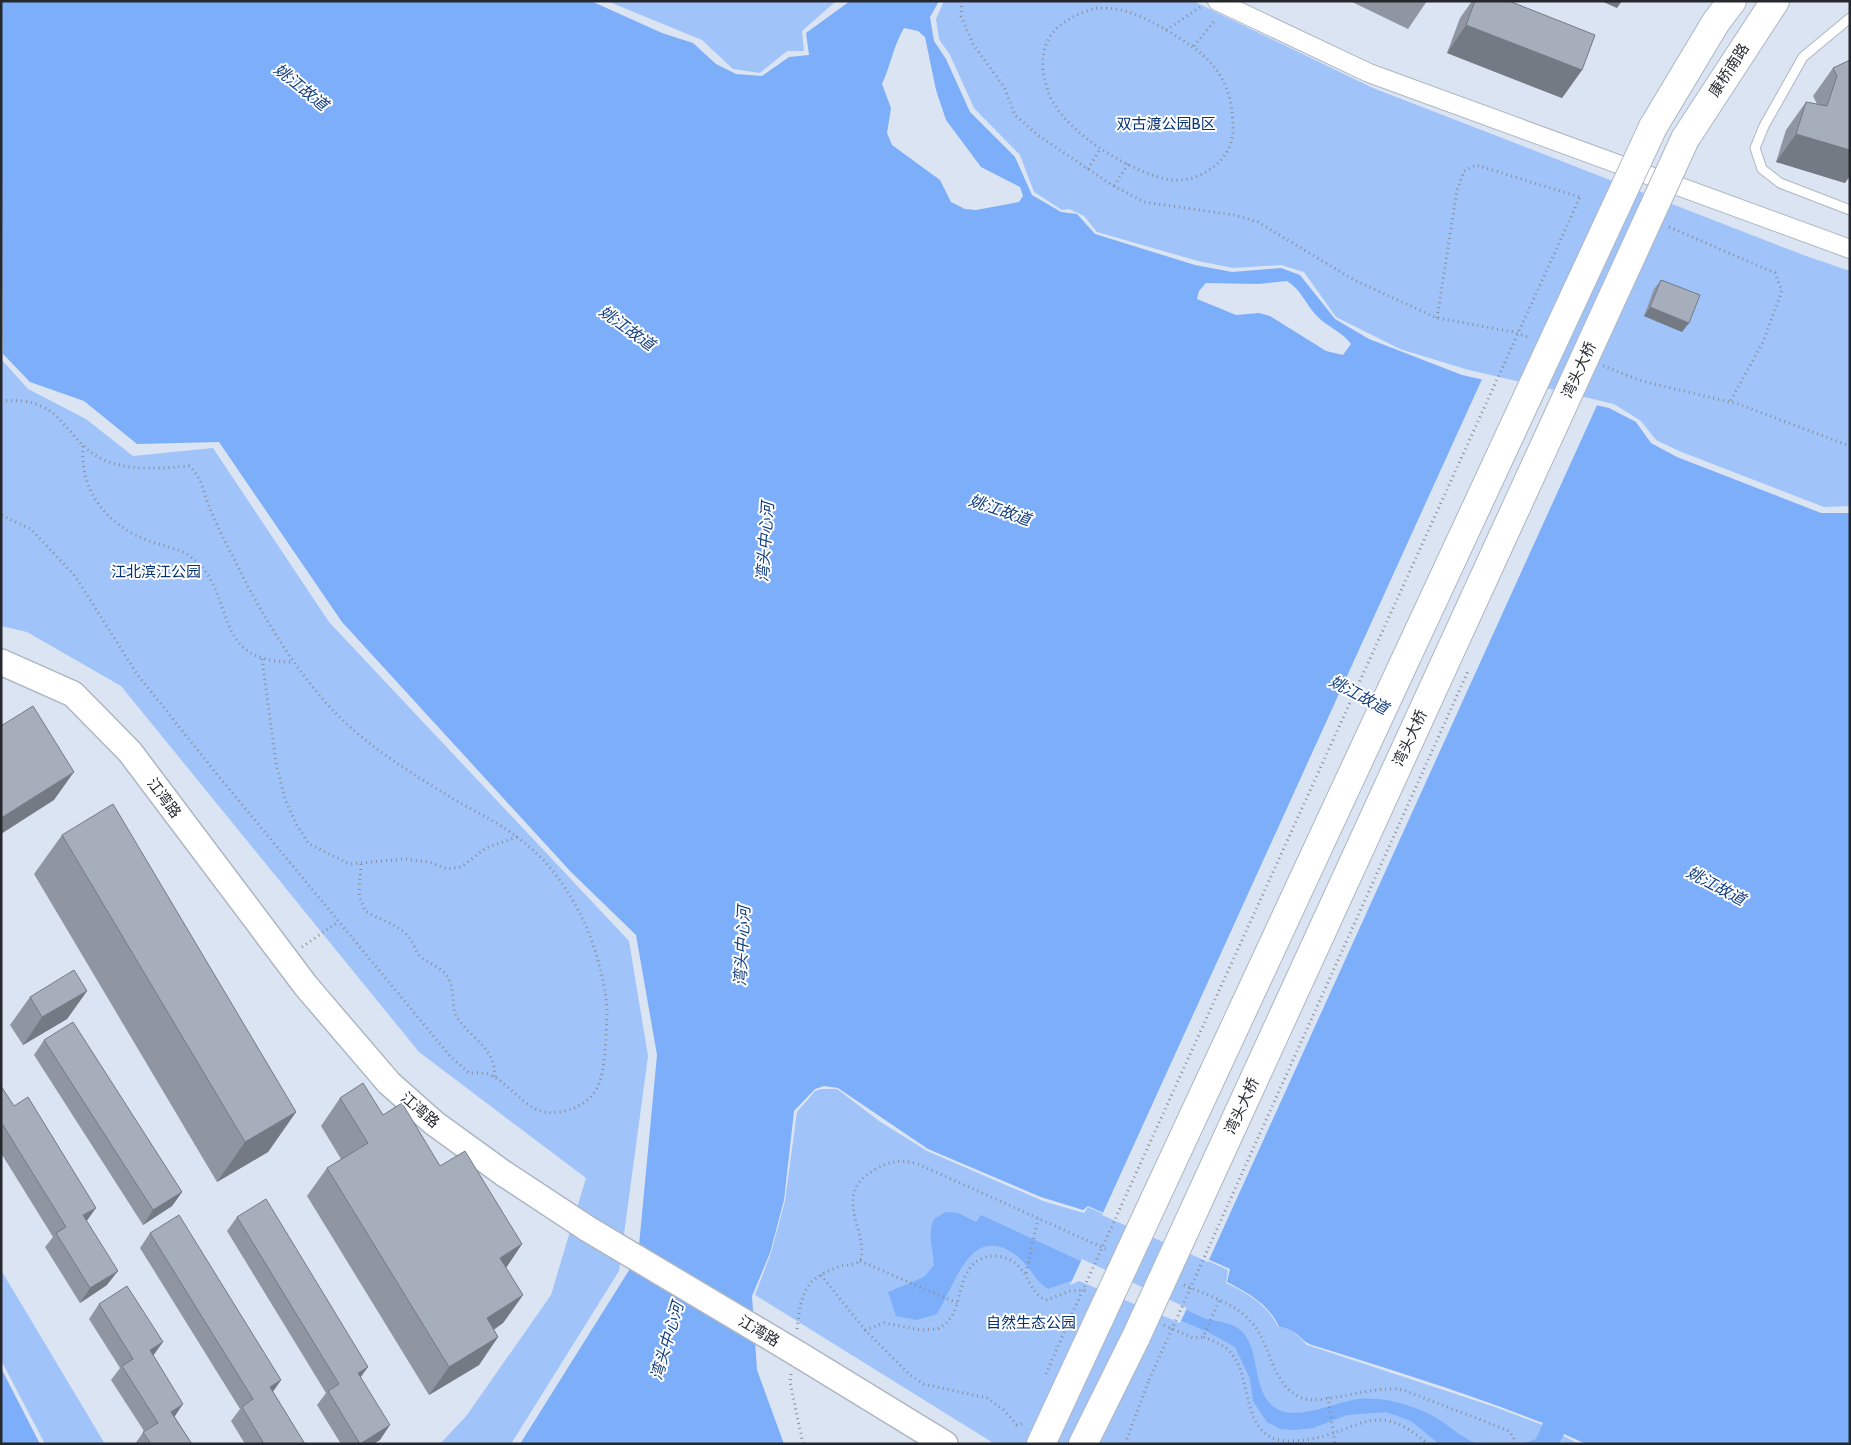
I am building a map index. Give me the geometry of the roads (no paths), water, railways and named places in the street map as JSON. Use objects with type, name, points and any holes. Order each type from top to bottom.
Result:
[{"type":"main road","points":[[1041,1444],[1097,1305],[1653,127],[1716,22],[1732,1]]},
{"type":"main road","name":"康桥南路","points":[[1685,139],[1775,1]]},
{"type":"main road","name":"湾头大桥","points":[[1083,1444],[1147,1329],[1685,139]]},
{"type":"street","points":[[1222,4],[1369,73],[1850,249]]},
{"type":"street","name":"江湾路","points":[[1,662],[73,694],[130,752],[344,1032],[389,1083],[421,1112],[503,1173],[588,1229],[945,1444]]},
{"type":"lane","points":[[1850,18],[1804,57],[1764,126],[1755,148],[1762,169],[1780,183],[1850,210]]},
{"type":"water","points":[[1,1],[591,1],[662,33],[693,43],[716,64],[736,74],[762,76],[789,57],[809,55],[806,33],[850,1],[939,1],[930,17],[934,41],[946,59],[970,112],[1015,157],[1032,195],[1061,212],[1077,214],[1095,234],[1195,265],[1232,272],[1281,268],[1300,275],[1335,319],[1369,339],[1462,375],[1609,408],[1636,422],[1651,443],[1677,457],[1821,513],[1850,513],[1850,1444],[1586,1444],[1564,1434],[1559,1444],[1522,1444],[1536,1439],[1543,1423],[1457,1391],[1307,1343],[1295,1332],[1279,1327],[1264,1306],[1250,1295],[1227,1282],[1230,1269],[1088,1206],[1083,1210],[1041,1197],[928,1149],[838,1088],[824,1086],[815,1089],[794,1111],[784,1200],[770,1253],[752,1296],[757,1370],[784,1444],[520,1444],[638,1256],[657,1055],[636,935],[571,872],[342,622],[219,442],[137,444],[84,401],[30,382],[3,354]],"holes":[[[904,28],[918,31],[925,37],[936,90],[946,120],[981,167],[1020,187],[1023,196],[1019,202],[976,210],[965,209],[951,202],[940,180],[892,145],[887,133],[891,108],[882,84]],[[1287,281],[1300,292],[1319,318],[1351,344],[1343,355],[1326,351],[1270,316],[1259,313],[1236,315],[1197,299],[1199,291],[1206,283],[1259,284]]]},
{"type":"water","points":[[946,1212],[958,1213],[976,1222],[981,1215],[1206,1319],[1223,1322],[1239,1329],[1251,1347],[1263,1392],[1268,1401],[1277,1409],[1295,1413],[1317,1410],[1358,1399],[1385,1400],[1401,1403],[1424,1412],[1438,1419],[1463,1437],[1480,1444],[1439,1444],[1411,1421],[1386,1412],[1347,1415],[1313,1428],[1280,1429],[1267,1422],[1253,1401],[1250,1379],[1235,1347],[1208,1332],[1079,1278],[1048,1289],[1043,1286],[1022,1260],[1001,1247],[988,1246],[976,1251],[966,1261],[937,1314],[917,1320],[896,1316],[888,1292],[924,1277],[934,1265],[931,1236],[932,1225],[934,1219]]},
{"type":"water","points":[[1,1368],[40,1444],[1,1444]]},
{"type":"water label","name":"姚江故道","points":[[301,87]]},
{"type":"water label","name":"姚江故道","points":[[627,328]]},
{"type":"water label","name":"姚江故道","points":[[1000,510]]},
{"type":"water label","name":"湾头中心河","points":[[765,542]]},
{"type":"water label","name":"姚江故道","points":[[1359,695]]},
{"type":"water label","name":"姚江故道","points":[[1716,886]]},
{"type":"water label","name":"湾头中心河","points":[[742,946]]},
{"type":"water label","name":"湾头中心河","points":[[667,1341]]},
{"type":"park label","name":"双古渡公园B区","points":[[1166,124]]},
{"type":"park label","name":"江北滨江公园","points":[[156,572]]},
{"type":"park label","name":"自然生态公园","points":[[1031,1323]]}]
